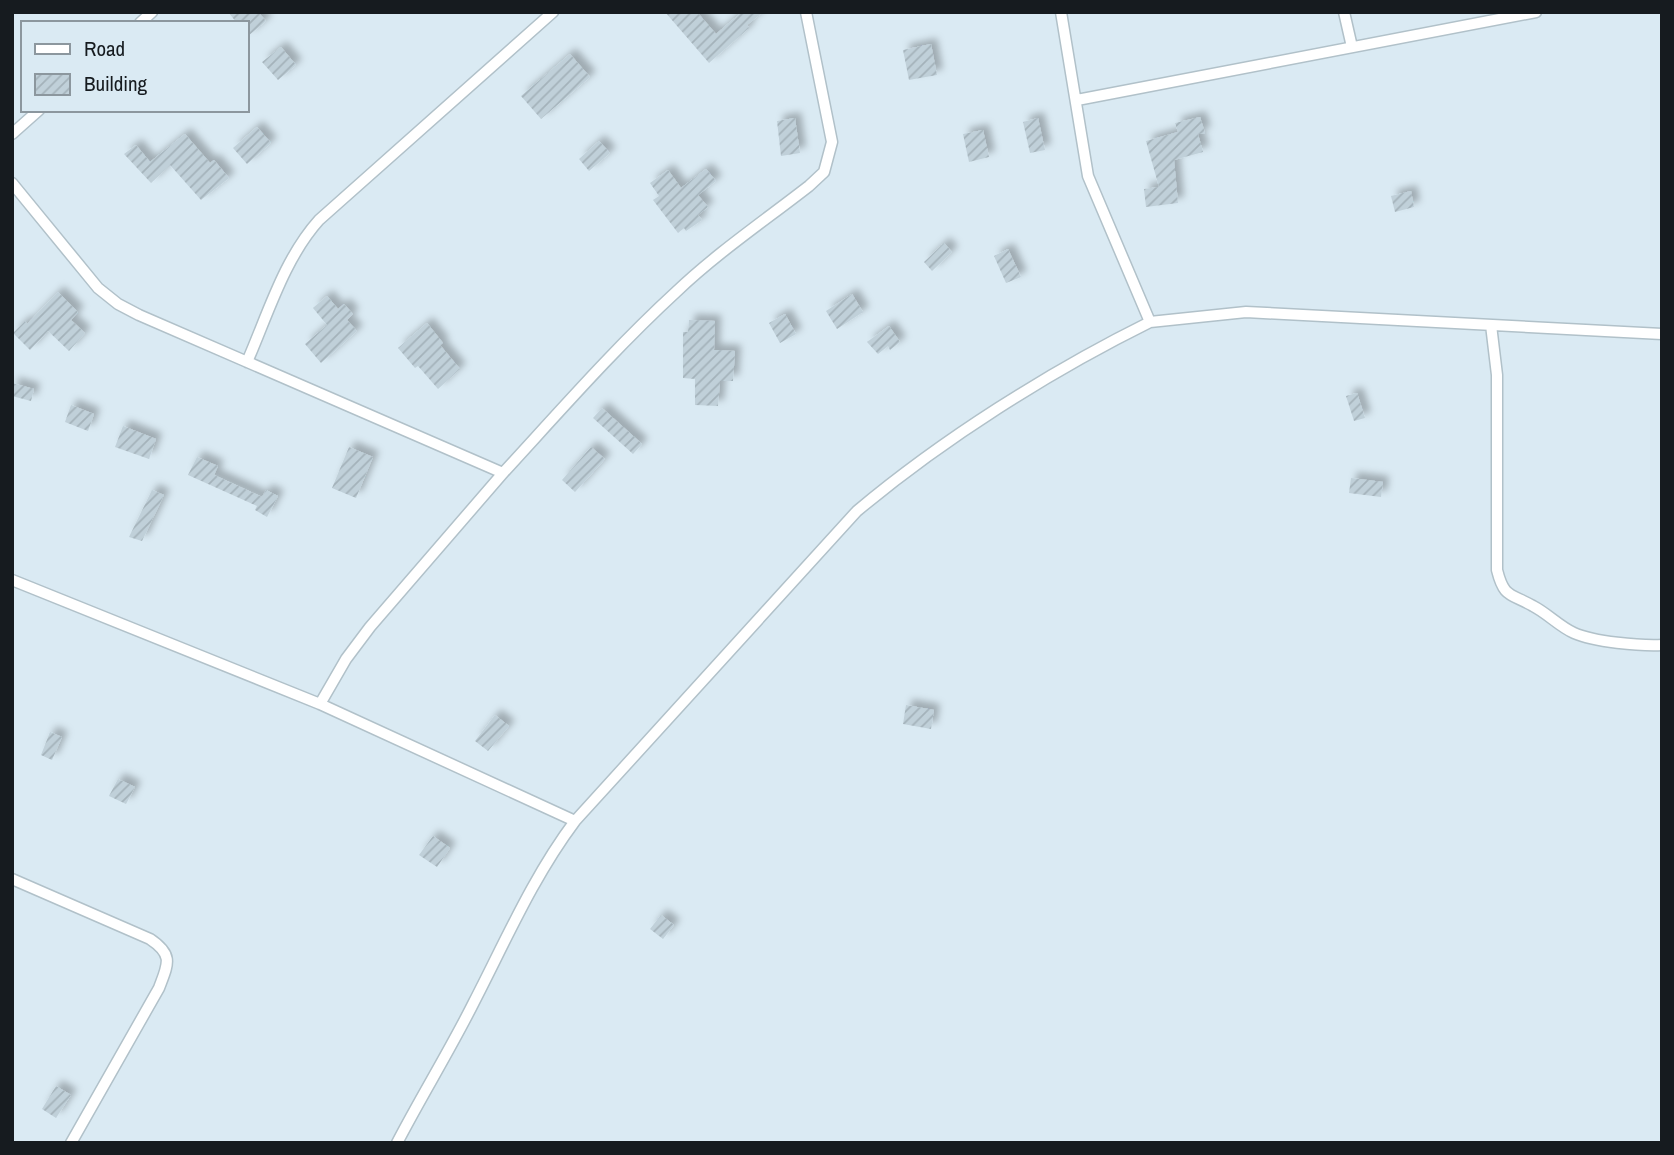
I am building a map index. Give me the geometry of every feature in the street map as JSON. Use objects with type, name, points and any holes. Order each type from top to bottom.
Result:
[{"type":"street","points":[[247,362],[303,237],[553,12]]},
{"type":"street","points":[[320,704],[346,659],[370,627],[503,472],[621,346],[709,263],[824,172],[832,142],[806,12]]},
{"type":"street","points":[[1061,12],[1088,176],[1150,322]]},
{"type":"street","points":[[1343,12],[1352,47]]},
{"type":"street","points":[[1077,100],[1536,12]]},
{"type":"street","points":[[12,134],[37,112]]},
{"type":"street","points":[[12,183],[98,288],[118,304],[503,472]]},
{"type":"street","points":[[397,1143],[471,1009],[537,876],[575,821],[857,511],[894,480],[941,447],[1073,363],[1150,322],[1246,312],[1662,334]]},
{"type":"street","points":[[1491,325],[1497,375],[1497,570],[1502,589],[1509,596],[1533,606],[1575,634],[1638,646],[1662,645]]},
{"type":"street","points":[[12,580],[320,704],[575,821]]},
{"type":"street","points":[[12,879],[150,939],[162,947],[168,957],[167,969],[159,988],[71,1143]]},
{"type":"building","points":[[228,12],[258,12],[266,21],[248,36],[248,21],[235,21]]},
{"type":"building","points":[[665,12],[697,12],[716,34],[742,12],[763,12],[709,63]]},
{"type":"building","points":[[931,44],[937,75],[909,80],[903,50]]},
{"type":"building","points":[[281,47],[296,65],[278,80],[262,62]]},
{"type":"building","points":[[570,54],[590,77],[541,119],[521,96]]},
{"type":"building","points":[[1200,117],[1205,133],[1198,134],[1203,152],[1174,160],[1178,203],[1146,207],[1144,189],[1159,187],[1146,141],[1178,132],[1175,123]]},
{"type":"building","points":[[795,118],[800,153],[781,156],[777,121]]},
{"type":"building","points":[[1038,118],[1045,150],[1030,153],[1023,122]]},
{"type":"building","points":[[257,127],[271,143],[247,164],[233,148]]},
{"type":"building","points":[[983,130],[989,157],[969,162],[963,134]]},
{"type":"building","points":[[185,134],[210,163],[214,160],[229,178],[201,200],[170,165],[151,183],[124,154],[136,145],[150,162]]},
{"type":"building","points":[[599,141],[610,153],[589,171],[579,159]]},
{"type":"building","points":[[706,169],[716,181],[698,195],[708,207],[698,215],[702,220],[678,233],[653,200],[659,196],[650,183],[668,170],[681,188]]},
{"type":"building","points":[[1411,191],[1414,207],[1395,212],[1391,196]]},
{"type":"building","points":[[944,243],[952,252],[932,271],[924,262]]},
{"type":"building","points":[[1008,249],[1021,277],[1006,283],[994,256]]},
{"type":"building","points":[[58,292],[78,312],[71,320],[85,333],[69,351],[48,331],[30,350],[13,333],[25,321],[27,324]]},
{"type":"building","points":[[852,294],[863,312],[837,329],[826,311]]},
{"type":"building","points":[[327,296],[338,309],[344,304],[353,314],[347,320],[357,331],[321,363],[305,344],[327,325],[313,308]]},
{"type":"building","points":[[785,314],[796,334],[780,343],[769,323]]},
{"type":"building","points":[[689,320],[715,321],[714,350],[735,351],[733,381],[720,381],[718,406],[695,405],[695,379],[683,378],[683,332],[688,332]]},
{"type":"building","points":[[427,323],[443,343],[440,345],[460,369],[438,389],[398,348]]},
{"type":"building","points":[[889,326],[900,342],[890,350],[888,346],[878,354],[867,342]]},
{"type":"building","points":[[12,383],[34,389],[31,401],[12,396]]},
{"type":"building","points":[[1357,393],[1365,418],[1354,421],[1346,396]]},
{"type":"building","points":[[71,405],[94,414],[88,431],[65,422]]},
{"type":"building","points":[[602,408],[642,444],[633,454],[593,418]]},
{"type":"building","points":[[123,426],[156,439],[149,459],[115,447]]},
{"type":"building","points":[[349,447],[373,457],[356,498],[332,488]]},
{"type":"building","points":[[591,447],[605,459],[575,492],[562,480]]},
{"type":"building","points":[[197,457],[218,466],[214,475],[262,497],[266,490],[278,496],[267,517],[255,510],[257,506],[188,475]]},
{"type":"building","points":[[1351,478],[1383,482],[1381,497],[1349,493]]},
{"type":"building","points":[[152,490],[164,495],[142,541],[129,537]]},
{"type":"building","points":[[906,705],[934,710],[931,729],[903,724]]},
{"type":"building","points":[[495,715],[509,726],[488,751],[475,741]]},
{"type":"building","points":[[50,732],[62,737],[52,760],[41,755]]},
{"type":"building","points":[[118,779],[135,787],[126,804],[109,796]]},
{"type":"building","points":[[433,836],[450,848],[437,867],[419,855]]},
{"type":"building","points":[[661,915],[674,925],[663,939],[650,929]]},
{"type":"building","points":[[56,1086],[71,1095],[56,1118],[42,1109]]}]
